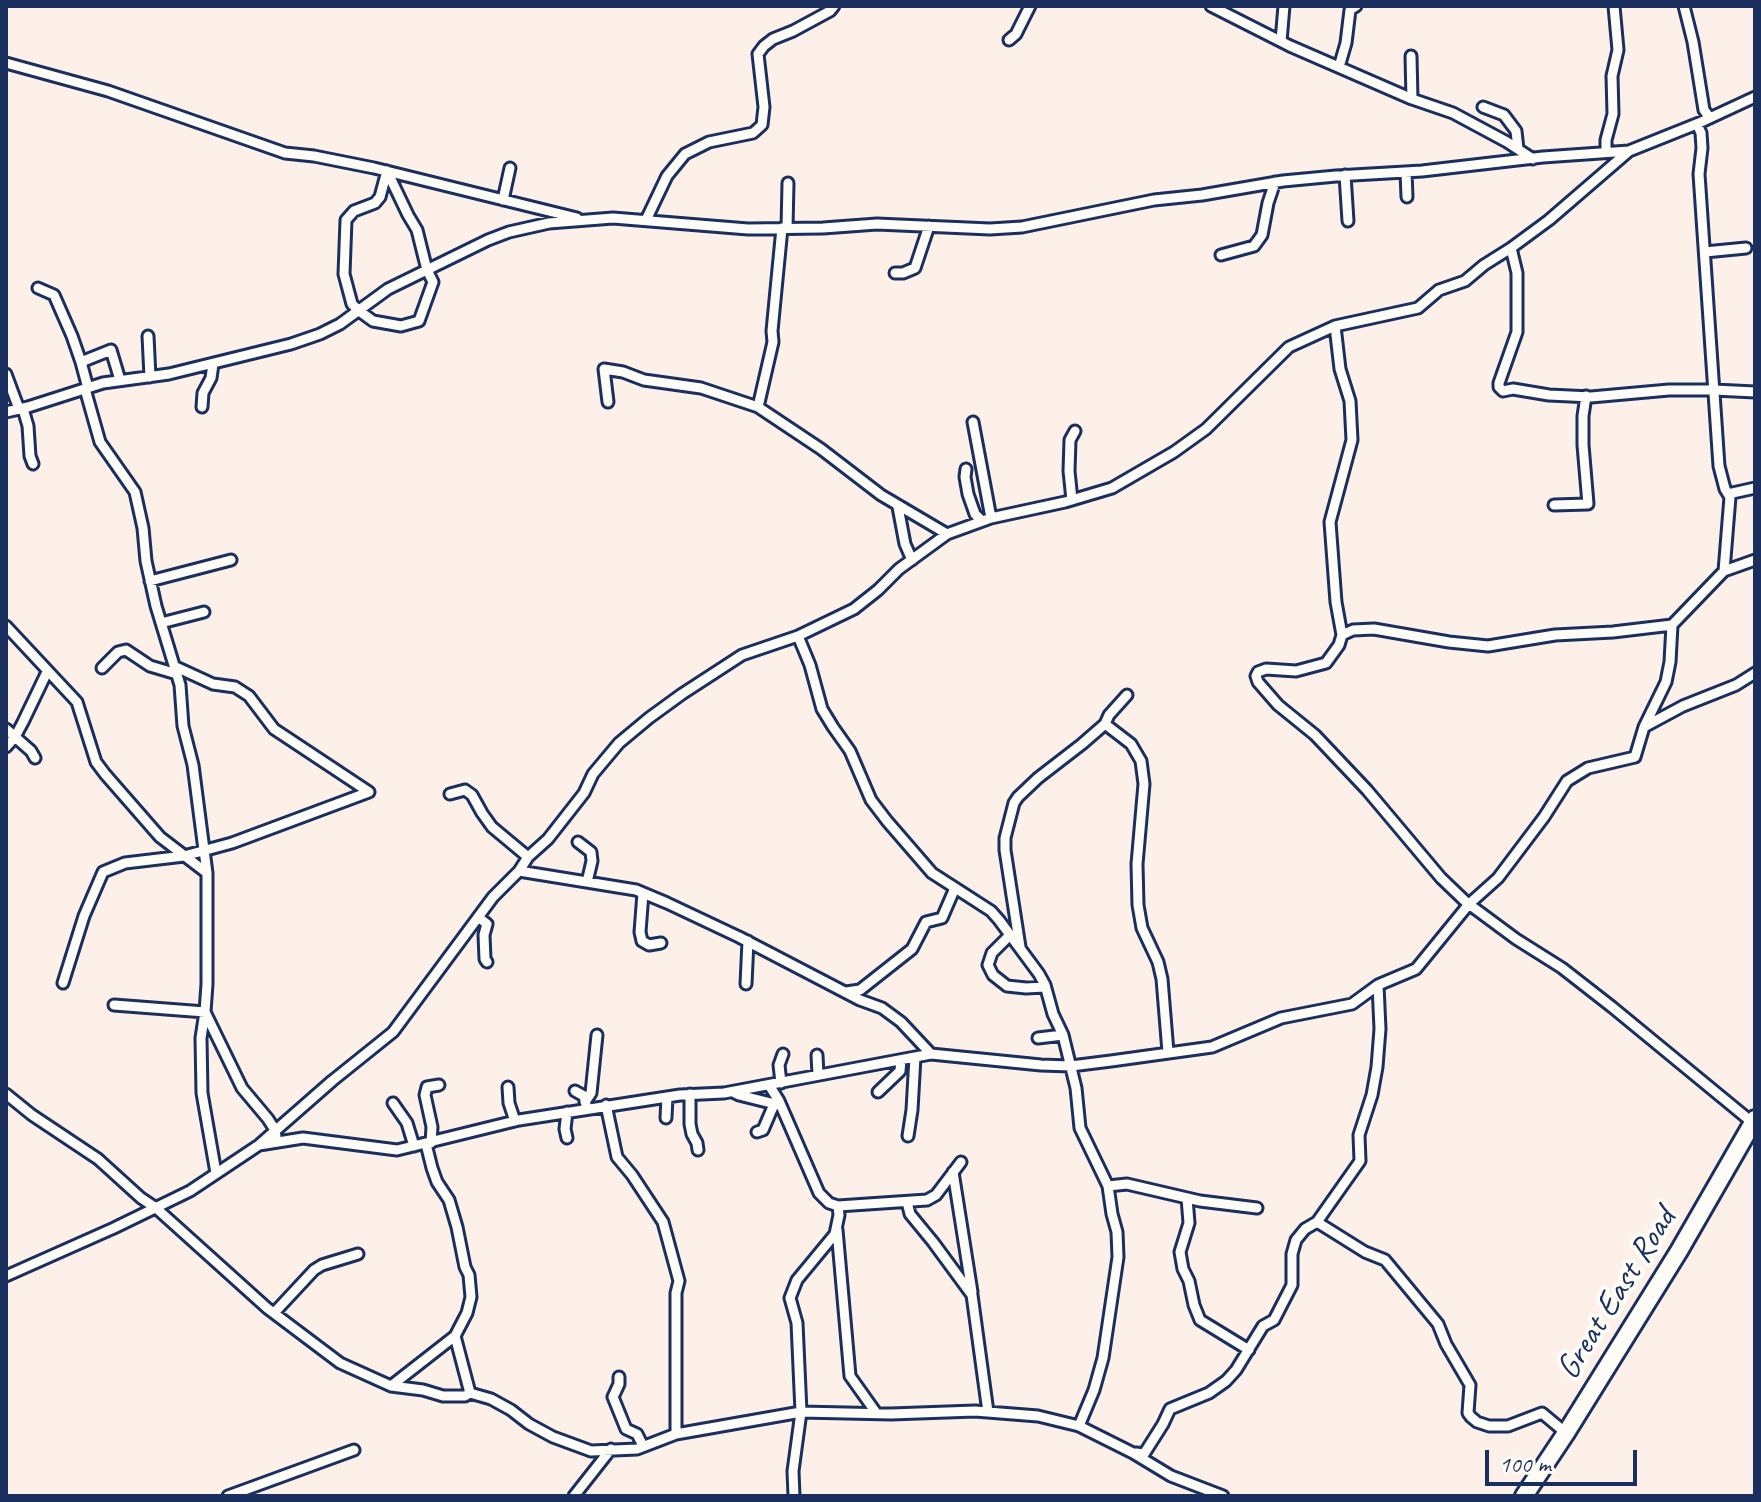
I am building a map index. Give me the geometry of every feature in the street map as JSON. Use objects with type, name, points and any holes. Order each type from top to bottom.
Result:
[{"type":"highway","name":"Great East Road","points":[[1524,1496],[1679,1251],[1754,1121]]},
{"type":"street","points":[[646,220],[667,176],[685,154],[709,142],[753,133],[762,125],[764,107],[758,54],[764,46],[834,6]]},
{"type":"street","points":[[1009,40],[1016,34],[1030,6]]},
{"type":"street","points":[[1211,6],[1339,67],[1453,113],[1533,159]]},
{"type":"street","points":[[1281,41],[1284,6]]},
{"type":"street","points":[[1339,67],[1350,10],[1356,6]]},
{"type":"street","points":[[1606,152],[1613,114],[1612,76],[1618,50],[1614,6]]},
{"type":"street","points":[[1684,6],[1704,110],[1710,118]]},
{"type":"street","points":[[1411,56],[1412,99]]},
{"type":"street","points":[[6,63],[108,91],[285,153],[387,171],[584,220]]},
{"type":"street","points":[[9,1273],[190,1191],[259,1145],[393,1032],[493,897],[548,839],[584,793],[601,764],[619,743],[682,694],[742,655],[798,636],[854,609],[947,534],[987,520],[1112,488],[1174,452],[1206,429],[1289,347],[1335,326],[1418,308],[1439,290],[1465,281],[1549,220],[1629,151],[1755,97]]},
{"type":"street","points":[[1483,107],[1504,115],[1516,131],[1518,149]]},
{"type":"street","points":[[1697,124],[1702,148],[1699,174],[1719,466],[1730,497],[1724,571]]},
{"type":"street","points":[[6,412],[103,383],[169,374],[320,334],[340,324],[388,289],[488,240],[549,223],[613,218],[748,229],[877,224],[990,229],[1022,227],[1154,200],[1275,182],[1629,151]]},
{"type":"street","points":[[503,200],[510,168]]},
{"type":"street","points":[[387,171],[417,230],[433,282],[419,321],[401,326],[373,321],[358,310],[352,304],[344,274],[346,220],[354,211],[375,203],[380,197],[387,171]]},
{"type":"street","points":[[1406,172],[1407,197]]},
{"type":"street","points":[[1345,175],[1348,221]]},
{"type":"street","points":[[1221,255],[1254,246],[1262,235],[1275,182]]},
{"type":"street","points":[[758,407],[773,342],[788,183]]},
{"type":"street","points":[[895,273],[915,268],[929,226]]},
{"type":"street","points":[[1511,248],[1517,273],[1517,332],[1501,374],[1499,387],[1503,391],[1513,389],[1549,395],[1586,396],[1669,390],[1755,392]]},
{"type":"street","points":[[1705,252],[1746,248]]},
{"type":"street","points":[[38,288],[54,295],[81,362],[96,433],[135,492],[150,581],[182,698],[183,726],[193,765],[207,873],[208,950],[201,1038],[202,1093],[216,1173]]},
{"type":"street","points":[[1335,326],[1340,369],[1350,401],[1352,440],[1330,522],[1336,602],[1342,635],[1326,663],[1296,671],[1266,669],[1258,672],[1258,682],[1278,705],[1315,735],[1367,790],[1441,878],[1469,904],[1562,968],[1754,1121]]},
{"type":"street","points":[[148,336],[150,377]]},
{"type":"street","points":[[81,362],[111,350],[120,380]]},
{"type":"street","points":[[202,407],[203,393],[211,378],[213,364]]},
{"type":"street","points":[[608,402],[604,369],[644,380],[701,388],[758,407],[821,449],[898,507],[947,534]]},
{"type":"street","points":[[6,374],[28,426],[33,464]]},
{"type":"street","points":[[1554,505],[1588,504],[1583,445],[1586,396]]},
{"type":"street","points":[[973,422],[987,520]]},
{"type":"street","points":[[1072,500],[1070,440],[1075,431]]},
{"type":"street","points":[[966,469],[968,494],[975,514],[987,520]]},
{"type":"street","points":[[1728,494],[1755,488]]},
{"type":"street","points":[[898,507],[905,544],[912,560]]},
{"type":"street","points":[[150,581],[231,560]]},
{"type":"street","points":[[1342,635],[1353,630],[1374,629],[1488,646],[1555,635],[1672,625],[1724,571],[1755,560]]},
{"type":"street","points":[[161,623],[204,612]]},
{"type":"street","points":[[259,1145],[303,1138],[397,1150],[515,1121],[567,1112],[586,1105],[733,1092],[931,1054],[1071,1066],[1212,1047],[1281,1018],[1352,1004],[1378,985],[1416,969],[1469,904],[1498,878],[1567,781],[1588,768],[1635,757],[1644,727],[1666,682],[1672,625]]},
{"type":"street","points":[[6,626],[77,702],[96,762],[105,774],[160,837],[207,873]]},
{"type":"street","points":[[798,636],[822,709],[850,751],[871,800],[932,873],[991,911],[1039,974],[1063,1035],[1080,1128],[1108,1186],[1117,1232],[1118,1257],[1103,1358],[1079,1426]]},
{"type":"street","points":[[63,983],[84,916],[103,872],[125,863],[184,856],[232,843],[369,792],[274,729],[249,696],[235,687],[150,666],[126,650],[118,652],[102,668]]},
{"type":"street","points":[[6,747],[15,737],[47,672]]},
{"type":"street","points":[[1644,727],[1683,706],[1736,685],[1755,673]]},
{"type":"street","points":[[1020,947],[1005,850],[1014,803],[1038,778],[1105,724],[1127,695]]},
{"type":"street","points":[[1105,724],[1131,744],[1141,761],[1144,784],[1137,864],[1138,905],[1142,928],[1158,962],[1162,979],[1168,1052]]},
{"type":"street","points":[[6,729],[35,758]]},
{"type":"street","points":[[450,794],[465,790],[472,795],[492,827],[528,857]]},
{"type":"street","points":[[578,842],[591,852],[587,882]]},
{"type":"street","points":[[519,871],[643,893],[882,1008],[901,1022],[931,1054]]},
{"type":"street","points":[[846,992],[860,990],[912,949],[926,922],[942,918],[955,888]]},
{"type":"street","points":[[643,893],[642,941],[649,945],[661,943]]},
{"type":"street","points":[[478,917],[487,924],[484,935],[487,962]]},
{"type":"street","points":[[1010,935],[992,953],[988,965],[993,975],[1007,986],[1045,987]]},
{"type":"street","points":[[746,984],[748,941]]},
{"type":"street","points":[[1133,1453],[1144,1454],[1170,1409],[1209,1393],[1236,1370],[1263,1326],[1274,1320],[1292,1285],[1292,1254],[1296,1240],[1305,1229],[1317,1222],[1360,1161],[1359,1135],[1377,1067],[1380,1029],[1378,985]]},
{"type":"street","points":[[114,1005],[205,1012]]},
{"type":"street","points":[[205,1012],[242,1088],[275,1131],[276,1143]]},
{"type":"street","points":[[586,1105],[591,1093],[597,1035]]},
{"type":"street","points":[[1038,1038],[1063,1035]]},
{"type":"street","points":[[781,1083],[779,1065],[783,1054]]},
{"type":"street","points":[[817,1055],[818,1075]]},
{"type":"street","points":[[908,1136],[915,1057]]},
{"type":"street","points":[[878,1092],[900,1071],[901,1060]]},
{"type":"street","points":[[391,1386],[455,1336],[471,1297],[457,1227],[449,1200],[437,1182],[428,1143],[432,1127],[425,1095],[427,1087],[439,1085]]},
{"type":"street","points":[[769,1085],[819,1193],[829,1203],[838,1206],[927,1200],[936,1195],[961,1162]]},
{"type":"street","points":[[508,1087],[515,1121]]},
{"type":"street","points":[[575,1091],[584,1096],[586,1105]]},
{"type":"street","points":[[733,1092],[777,1102]]},
{"type":"street","points":[[6,1094],[98,1159],[274,1313],[340,1363],[391,1386],[443,1396],[465,1396],[470,1393],[491,1399],[553,1437],[591,1451],[637,1449],[676,1434],[801,1412],[988,1412],[1038,1416],[1079,1426],[1171,1476],[1223,1496]]},
{"type":"street","points":[[690,1094],[692,1134],[698,1150]]},
{"type":"street","points":[[666,1118],[667,1097]]},
{"type":"street","points":[[757,1132],[763,1130],[777,1102]]},
{"type":"street","points":[[393,1103],[407,1123],[414,1146]]},
{"type":"street","points":[[606,1105],[617,1157],[663,1222],[679,1281],[676,1293],[676,1434]]},
{"type":"street","points":[[567,1112],[567,1138]]},
{"type":"street","points":[[953,1172],[988,1412]]},
{"type":"street","points":[[1108,1186],[1127,1184],[1187,1198],[1257,1208]]},
{"type":"street","points":[[936,1195],[957,1195]]},
{"type":"street","points":[[1187,1198],[1189,1223],[1180,1252],[1200,1320],[1249,1350]]},
{"type":"street","points":[[907,1202],[910,1214],[972,1295]]},
{"type":"street","points":[[794,1496],[793,1471],[801,1412],[797,1323],[790,1298],[797,1280],[835,1234],[838,1206]]},
{"type":"street","points":[[1317,1222],[1365,1252],[1385,1260],[1438,1324],[1470,1385],[1468,1413],[1471,1417],[1489,1426],[1508,1426],[1542,1413],[1566,1433]]},
{"type":"street","points":[[837,1224],[850,1376],[877,1414]]},
{"type":"street","points":[[274,1313],[314,1270],[358,1254]]},
{"type":"street","points":[[455,1336],[470,1393]]},
{"type":"street","points":[[619,1377],[613,1397],[626,1429],[637,1434],[643,1446]]},
{"type":"street","points":[[574,1496],[611,1449]]},
{"type":"street","points":[[228,1496],[354,1450]]}]
